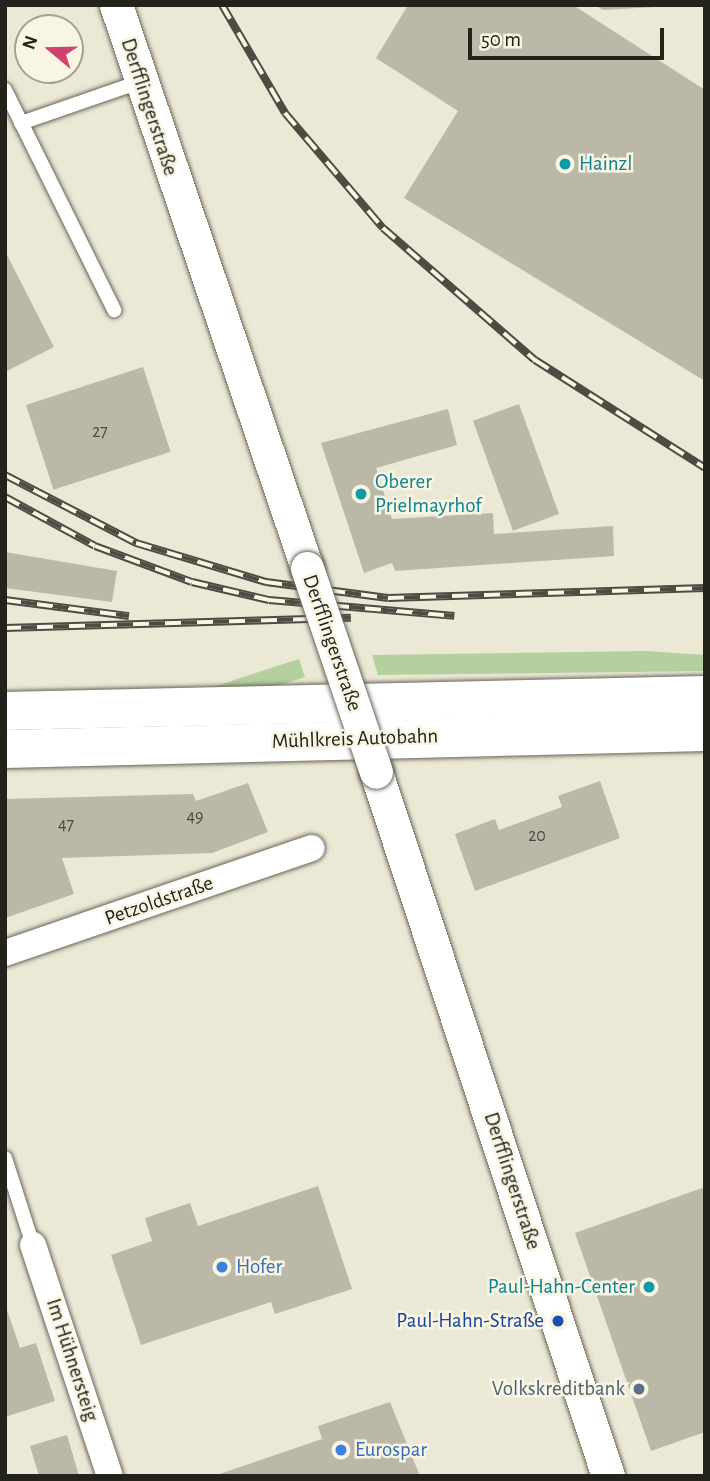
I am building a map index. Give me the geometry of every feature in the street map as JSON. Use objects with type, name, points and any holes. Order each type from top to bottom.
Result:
[{"type":"highway","name":"Mühlkreis Autobahn","points":[[5,710],[705,695]]},
{"type":"highway","name":"Mühlkreis Autobahn","points":[[5,749],[705,732]]},
{"type":"street","name":"Derfflingerstraße","points":[[118,7],[376,772],[608,1476]]},
{"type":"street","name":"Petzoldstraße","points":[[5,953],[312,848]]},
{"type":"street","name":"Im Hühnersteig","points":[[33,1245],[110,1476]]},
{"type":"lane","points":[[22,122],[142,81]]},
{"type":"lane","points":[[5,90],[114,310]]},
{"type":"lane","points":[[5,1157],[33,1245]]},
{"type":"green space","points":[[646,651],[705,655],[705,671],[378,675],[372,655]]},
{"type":"green space","points":[[299,659],[305,677],[25,768],[19,750]]},
{"type":"building","name":"Hainzl","points":[[408,5],[573,5],[705,90],[705,381],[404,198],[458,111],[376,58]]},
{"type":"building","points":[[595,5],[655,5],[655,7],[603,10]]},
{"type":"building","points":[[5,251],[54,347],[5,372]]},
{"type":"building","points":[[143,367],[171,452],[54,490],[26,405]]},
{"type":"building","points":[[519,404],[559,514],[513,531],[473,421]]},
{"type":"building","points":[[448,409],[457,445],[376,468],[392,519],[493,513],[494,534],[613,526],[614,556],[395,571],[392,563],[364,573],[321,443]]},
{"type":"building","points":[[5,552],[117,571],[112,602],[5,588]]},
{"type":"building","points":[[600,781],[620,838],[475,891],[455,834],[495,819],[499,830],[562,807],[558,796]]},
{"type":"building","points":[[248,783],[268,832],[212,853],[62,858],[74,894],[5,918],[5,799],[193,794],[196,801]]},
{"type":"building","name":"Hofer","points":[[318,1186],[352,1289],[275,1314],[271,1302],[141,1345],[111,1255],[152,1241],[145,1218],[190,1203],[198,1226]]},
{"type":"building","name":"Paul-Hahn-Center","points":[[705,1187],[705,1432],[651,1451],[575,1233]]},
{"type":"building","points":[[5,1304],[20,1348],[36,1343],[55,1401],[5,1417]]},
{"type":"building","name":"Eurospar","points":[[390,1402],[420,1476],[214,1476],[322,1439],[318,1426]]},
{"type":"building","points":[[67,1435],[79,1476],[39,1476],[30,1446]]},
{"type":"railway","points":[[222,5],[285,113],[383,228],[535,360],[705,468]]},
{"type":"railway","points":[[5,475],[136,543],[266,582],[388,598],[705,588]]},
{"type":"railway","points":[[5,497],[95,546],[192,582],[269,600],[454,616]]},
{"type":"railway","points":[[5,600],[129,616]]},
{"type":"railway","points":[[5,628],[351,618]]},
{"type":"place","name":"Hainzl","points":[[565,164]]},
{"type":"place","name":"Oberer Prielmayrhof","points":[[361,494]]},
{"type":"place","name":"Hofer","points":[[222,1267]]},
{"type":"place","name":"Paul-Hahn-Center","points":[[649,1287]]},
{"type":"place","name":"Paul-Hahn-Straße","points":[[558,1321]]},
{"type":"place","name":"Volkskreditbank","points":[[639,1389]]},
{"type":"place","name":"Eurospar","points":[[341,1450]]}]
